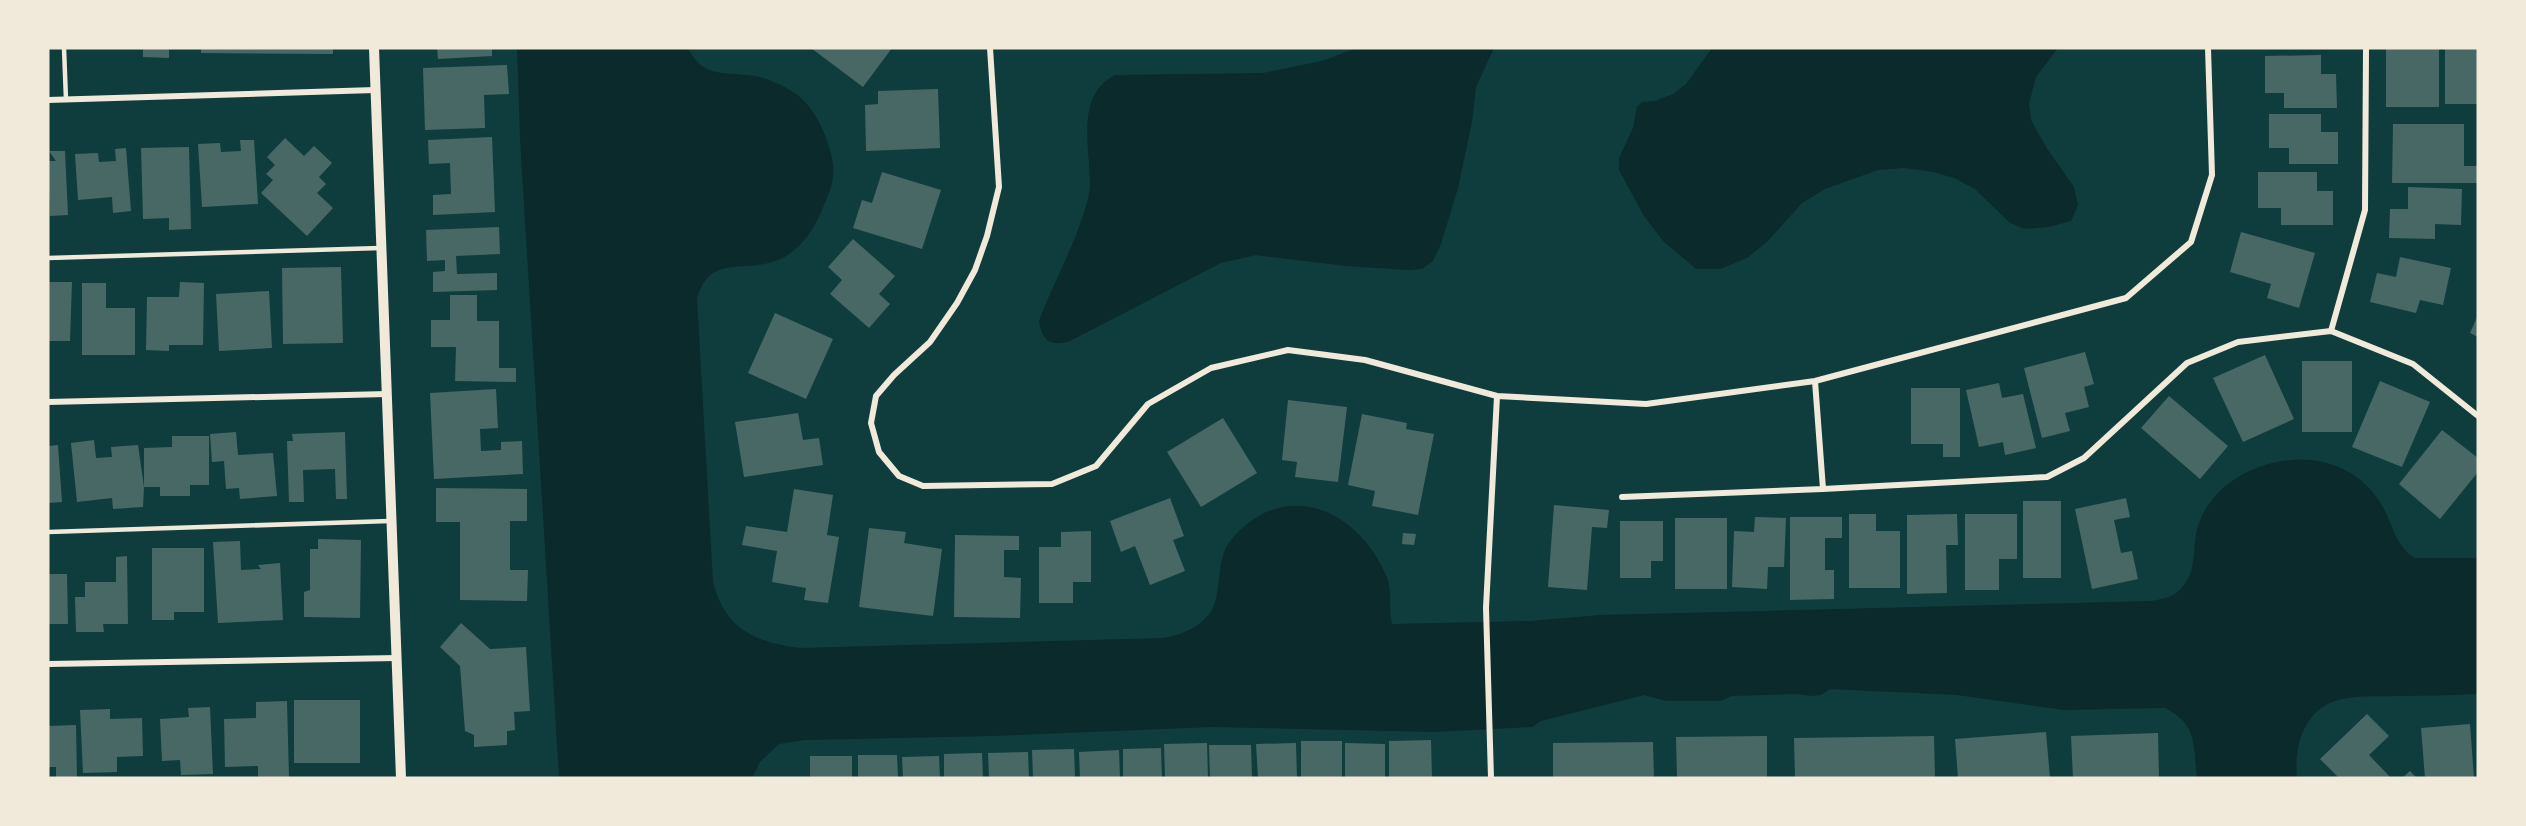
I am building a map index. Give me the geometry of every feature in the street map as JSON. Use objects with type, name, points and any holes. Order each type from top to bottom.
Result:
[{"type":"street","points":[[374,48],[401,778]]},
{"type":"street","points":[[990,48],[999,187],[987,236],[975,270],[944,322],[930,342],[894,375],[876,396],[871,423],[879,452],[899,476],[923,486],[1052,484],[1096,466],[1148,404],[1211,368],[1288,350],[1365,360],[1497,396],[1646,404],[1815,381],[2126,298],[2191,242],[2212,174],[2208,48]]},
{"type":"street","points":[[2331,331],[2365,210],[2366,48]]},
{"type":"street","points":[[48,100],[375,90]]},
{"type":"street","points":[[1622,497],[2047,477],[2085,458],[2187,363],[2238,342],[2331,331],[2413,364],[2478,416]]},
{"type":"street","points":[[1815,381],[1823,489]]},
{"type":"street","points":[[48,402],[387,394]]},
{"type":"street","points":[[1491,778],[1486,608],[1497,396]]},
{"type":"street","points":[[48,664],[397,658]]},
{"type":"lane","points":[[64,48],[66,100]]},
{"type":"lane","points":[[48,258],[381,248]]},
{"type":"lane","points":[[48,532],[392,521]]},
{"type":"water","points":[[517,48],[688,48],[702,66],[711,70],[763,78],[786,87],[810,107],[821,126],[832,159],[833,176],[826,201],[809,234],[797,248],[783,258],[763,264],[719,270],[702,285],[697,299],[713,582],[718,598],[734,622],[756,637],[769,642],[799,648],[1163,638],[1183,633],[1205,619],[1214,606],[1222,558],[1231,540],[1251,521],[1273,509],[1295,506],[1317,509],[1338,518],[1357,532],[1373,552],[1386,575],[1392,624],[1531,621],[1599,615],[2151,601],[2173,595],[2187,580],[2192,568],[2196,534],[2202,516],[2224,487],[2240,476],[2275,462],[2312,460],[2336,466],[2365,484],[2380,502],[2400,544],[2415,558],[2478,558],[2478,694],[2364,696],[2330,703],[2313,716],[2302,734],[2297,756],[2297,778],[2197,778],[2194,746],[2189,729],[2183,721],[2165,708],[2064,710],[1957,695],[1830,689],[1821,695],[1732,696],[1720,701],[1666,701],[1644,695],[1541,721],[1532,727],[1435,732],[1212,727],[992,736],[805,740],[779,744],[760,762],[752,778],[559,778],[520,139]]},
{"type":"water","points":[[1357,48],[1494,48],[1476,87],[1472,122],[1458,188],[1441,244],[1433,261],[1422,269],[1409,270],[1345,266],[1256,255],[1221,263],[1070,341],[1052,343],[1045,338],[1039,321],[1073,242],[1089,196],[1087,124],[1094,95],[1102,84],[1115,75],[1263,73],[1322,61]]},
{"type":"water","points":[[1712,48],[2058,48],[2036,77],[2029,104],[2031,120],[2046,147],[2074,187],[2078,205],[2071,221],[2049,227],[2025,229],[2010,223],[1975,189],[1954,178],[1905,168],[1878,170],[1825,189],[1802,203],[1768,241],[1747,258],[1720,269],[1696,269],[1663,241],[1644,216],[1619,170],[1619,158],[1633,128],[1637,107],[1642,102],[1655,101],[1673,94],[1686,84]]},
{"type":"building","points":[[143,48],[169,48],[169,58],[143,57]]},
{"type":"building","points":[[201,48],[333,48],[333,54],[201,53]]},
{"type":"building","points":[[437,48],[492,48],[492,56],[438,59]]},
{"type":"building","points":[[811,48],[892,48],[863,87]]},
{"type":"building","points":[[2386,48],[2439,48],[2439,107],[2386,107]]},
{"type":"building","points":[[2445,48],[2478,48],[2478,104],[2445,104]]},
{"type":"building","points":[[2321,55],[2321,74],[2336,74],[2337,108],[2284,108],[2284,93],[2265,93],[2265,56]]},
{"type":"building","points":[[507,65],[509,94],[484,95],[485,128],[425,130],[423,68]]},
{"type":"building","points":[[938,89],[940,148],[866,151],[865,105],[878,104],[878,91]]},
{"type":"building","points":[[2269,114],[2321,114],[2321,132],[2338,132],[2338,164],[2289,164],[2289,148],[2269,148]]},
{"type":"building","points":[[2393,124],[2464,124],[2464,166],[2478,166],[2478,183],[2392,183]]},
{"type":"building","points":[[492,137],[495,212],[433,215],[433,195],[451,194],[450,163],[429,164],[428,140]]},
{"type":"building","points":[[285,138],[304,156],[314,146],[332,163],[319,177],[326,184],[317,193],[333,208],[307,236],[261,193],[273,180],[266,174],[275,165],[267,157]]},
{"type":"building","points":[[240,140],[254,140],[258,204],[202,207],[198,144],[220,143],[221,152],[241,151]]},
{"type":"building","points":[[189,147],[191,229],[169,230],[169,218],[143,219],[141,148]]},
{"type":"building","points":[[126,148],[131,211],[113,213],[112,197],[78,200],[75,154],[98,153],[99,162],[116,161],[115,149]]},
{"type":"building","points":[[49,151],[65,151],[68,215],[50,216],[48,161],[56,161]]},
{"type":"building","points":[[882,172],[941,190],[922,249],[853,228],[862,200],[872,203]]},
{"type":"building","points":[[2258,172],[2317,172],[2317,191],[2333,191],[2333,225],[2281,225],[2281,208],[2258,208]]},
{"type":"building","points":[[2408,187],[2462,189],[2461,225],[2435,224],[2435,239],[2389,238],[2390,209],[2408,209]]},
{"type":"building","points":[[499,227],[500,254],[456,256],[457,274],[497,273],[497,290],[433,292],[433,272],[445,271],[445,260],[427,261],[426,230]]},
{"type":"building","points":[[2241,232],[2315,253],[2299,308],[2267,298],[2271,284],[2230,272]]},
{"type":"building","points":[[853,239],[895,276],[879,294],[890,304],[869,328],[830,294],[842,280],[828,267]]},
{"type":"building","points":[[2400,257],[2451,268],[2443,305],[2420,300],[2416,313],[2370,302],[2377,273],[2396,277]]},
{"type":"building","points":[[341,267],[343,343],[283,344],[282,268]]},
{"type":"building","points":[[49,282],[72,282],[70,341],[48,341]]},
{"type":"building","points":[[180,282],[204,283],[203,345],[169,345],[169,351],[146,350],[147,297],[179,297]]},
{"type":"building","points":[[82,283],[106,283],[106,308],[135,308],[135,355],[82,355]]},
{"type":"building","points":[[269,291],[272,348],[219,351],[216,294]]},
{"type":"building","points":[[450,295],[477,295],[477,321],[499,321],[499,368],[516,368],[516,382],[455,381],[456,347],[431,347],[431,320],[450,320]]},
{"type":"building","points":[[775,313],[833,339],[806,399],[748,373]]},
{"type":"building","points":[[2478,315],[2478,337],[2470,333]]},
{"type":"building","points":[[2085,352],[2094,384],[2084,387],[2089,407],[2065,413],[2070,431],[2042,438],[2024,368]]},
{"type":"building","points":[[2265,355],[2294,419],[2243,442],[2213,378]]},
{"type":"building","points":[[2302,361],[2352,361],[2352,432],[2302,432]]},
{"type":"building","points":[[2380,381],[2430,402],[2402,467],[2352,447]]},
{"type":"building","points":[[1999,383],[2002,398],[2023,394],[2036,448],[2005,455],[2003,442],[1979,447],[1966,390]]},
{"type":"building","points":[[1911,388],[1960,388],[1960,457],[1943,457],[1943,444],[1911,444]]},
{"type":"building","points":[[496,389],[498,428],[480,429],[481,451],[501,450],[501,442],[522,441],[523,474],[434,479],[430,393]]},
{"type":"building","points":[[2169,396],[2228,446],[2200,479],[2141,428]]},
{"type":"building","points":[[1288,400],[1347,407],[1338,482],[1295,477],[1297,462],[1282,460]]},
{"type":"building","points":[[798,413],[803,440],[819,438],[823,465],[744,477],[735,422]]},
{"type":"building","points":[[1362,414],[1407,423],[1406,429],[1434,434],[1418,515],[1372,506],[1375,491],[1348,485]]},
{"type":"building","points":[[1223,418],[1257,473],[1201,507],[1167,452]]},
{"type":"building","points":[[2442,430],[2478,458],[2478,472],[2440,519],[2399,484]]},
{"type":"building","points":[[236,432],[238,455],[273,453],[277,496],[240,499],[239,488],[226,489],[224,461],[212,462],[210,434]]},
{"type":"building","points":[[345,432],[347,499],[336,499],[335,469],[303,470],[304,502],[289,502],[287,441],[293,441],[292,434]]},
{"type":"building","points":[[172,436],[209,436],[209,485],[190,485],[190,496],[160,496],[160,487],[144,487],[144,448],[172,447]]},
{"type":"building","points":[[94,440],[96,458],[112,457],[111,447],[138,445],[144,487],[143,507],[113,509],[112,498],[77,502],[71,443]]},
{"type":"building","points":[[58,445],[62,502],[48,503],[48,446]]},
{"type":"building","points":[[436,488],[527,489],[527,521],[510,521],[510,570],[528,570],[527,601],[460,600],[460,522],[436,522]]},
{"type":"building","points":[[794,489],[833,495],[827,535],[839,537],[828,603],[804,600],[806,588],[772,582],[777,551],[742,545],[746,526],[787,532]]},
{"type":"building","points":[[1170,498],[1184,536],[1173,540],[1185,571],[1150,585],[1135,546],[1121,552],[1110,521]]},
{"type":"building","points":[[2126,498],[2130,517],[2114,520],[2121,553],[2132,551],[2138,579],[2092,589],[2075,509]]},
{"type":"building","points":[[2023,501],[2061,501],[2061,578],[2023,578]]},
{"type":"building","points":[[1554,505],[1609,510],[1607,528],[1592,527],[1587,590],[1548,587]]},
{"type":"building","points":[[1849,514],[1876,514],[1876,531],[1900,531],[1900,588],[1849,588]]},
{"type":"building","points":[[1957,514],[1958,545],[1946,545],[1947,593],[1907,594],[1907,515]]},
{"type":"building","points":[[1965,514],[2017,514],[2017,559],[1999,559],[1999,590],[1965,590]]},
{"type":"building","points":[[1755,517],[1786,518],[1784,567],[1768,567],[1767,589],[1732,587],[1734,531],[1754,532]]},
{"type":"building","points":[[1790,517],[1842,517],[1842,538],[1825,538],[1825,570],[1834,570],[1834,599],[1790,600]]},
{"type":"building","points":[[1675,518],[1727,518],[1727,589],[1675,589]]},
{"type":"building","points":[[1620,521],[1663,521],[1663,561],[1651,561],[1651,578],[1620,578]]},
{"type":"building","points":[[869,528],[906,532],[904,543],[942,549],[933,616],[859,607]]},
{"type":"building","points":[[1091,531],[1091,582],[1073,582],[1073,603],[1039,603],[1039,547],[1061,547],[1061,532]]},
{"type":"building","points":[[1403,533],[1416,534],[1414,545],[1402,544]]},
{"type":"building","points":[[955,535],[1019,536],[1019,550],[1004,550],[1004,577],[1021,578],[1020,618],[954,617]]},
{"type":"building","points":[[318,539],[361,540],[360,618],[304,617],[304,592],[310,590],[310,549],[318,549]]},
{"type":"building","points":[[240,541],[241,570],[261,569],[258,565],[280,563],[283,620],[218,623],[213,542]]},
{"type":"building","points":[[152,548],[204,548],[204,612],[174,612],[174,620],[152,620]]},
{"type":"building","points":[[127,556],[128,624],[103,624],[104,632],[76,632],[75,597],[85,597],[85,582],[116,582],[116,557]]},
{"type":"building","points":[[48,574],[67,574],[68,624],[48,624]]},
{"type":"building","points":[[461,623],[490,649],[526,647],[530,711],[514,712],[515,730],[507,731],[507,745],[474,747],[474,735],[465,731],[460,666],[440,647]]},
{"type":"building","points":[[294,700],[360,700],[360,763],[294,763]]},
{"type":"building","points":[[287,701],[289,778],[258,778],[258,766],[225,767],[224,719],[256,718],[256,702]]},
{"type":"building","points":[[210,707],[213,774],[181,775],[180,760],[162,761],[160,719],[189,717],[188,708]]},
{"type":"building","points":[[110,709],[110,719],[142,718],[143,756],[117,757],[117,772],[83,773],[80,710]]},
{"type":"building","points":[[2367,714],[2389,736],[2369,755],[2391,778],[2339,778],[2320,759]]},
{"type":"building","points":[[2470,724],[2474,778],[2425,778],[2421,728]]},
{"type":"building","points":[[76,725],[77,778],[56,778],[56,767],[48,767],[48,726]]},
{"type":"building","points":[[2046,732],[2050,778],[1958,778],[1955,739]]},
{"type":"building","points":[[2158,733],[2159,778],[2073,778],[2071,736]]},
{"type":"building","points":[[1767,736],[1767,778],[1677,778],[1676,737]]},
{"type":"building","points":[[1934,736],[1935,778],[1795,778],[1794,738]]},
{"type":"building","points":[[1431,740],[1432,778],[1389,778],[1389,741]]},
{"type":"building","points":[[1301,741],[1342,741],[1342,778],[1301,778]]},
{"type":"building","points":[[1653,742],[1654,778],[1553,778],[1553,743]]},
{"type":"building","points":[[1207,743],[1208,778],[1165,778],[1164,744]]},
{"type":"building","points":[[1296,743],[1297,778],[1258,778],[1256,744]]},
{"type":"building","points":[[1345,743],[1385,744],[1385,778],[1345,778]]},
{"type":"building","points":[[1209,745],[1251,745],[1252,778],[1210,778]]},
{"type":"building","points":[[1161,748],[1162,778],[1123,778],[1123,749]]},
{"type":"building","points":[[1074,749],[1075,778],[1033,778],[1032,750]]},
{"type":"building","points":[[1119,750],[1120,778],[1080,778],[1079,752]]},
{"type":"building","points":[[1028,752],[1029,778],[989,778],[988,753]]},
{"type":"building","points":[[982,753],[983,778],[944,778],[944,754]]},
{"type":"building","points":[[858,755],[897,755],[898,778],[858,778]]},
{"type":"building","points":[[810,756],[852,756],[852,778],[810,778]]},
{"type":"building","points":[[939,756],[940,778],[903,778],[902,757]]},
{"type":"building","points":[[2410,771],[2417,778],[2402,778]]}]
